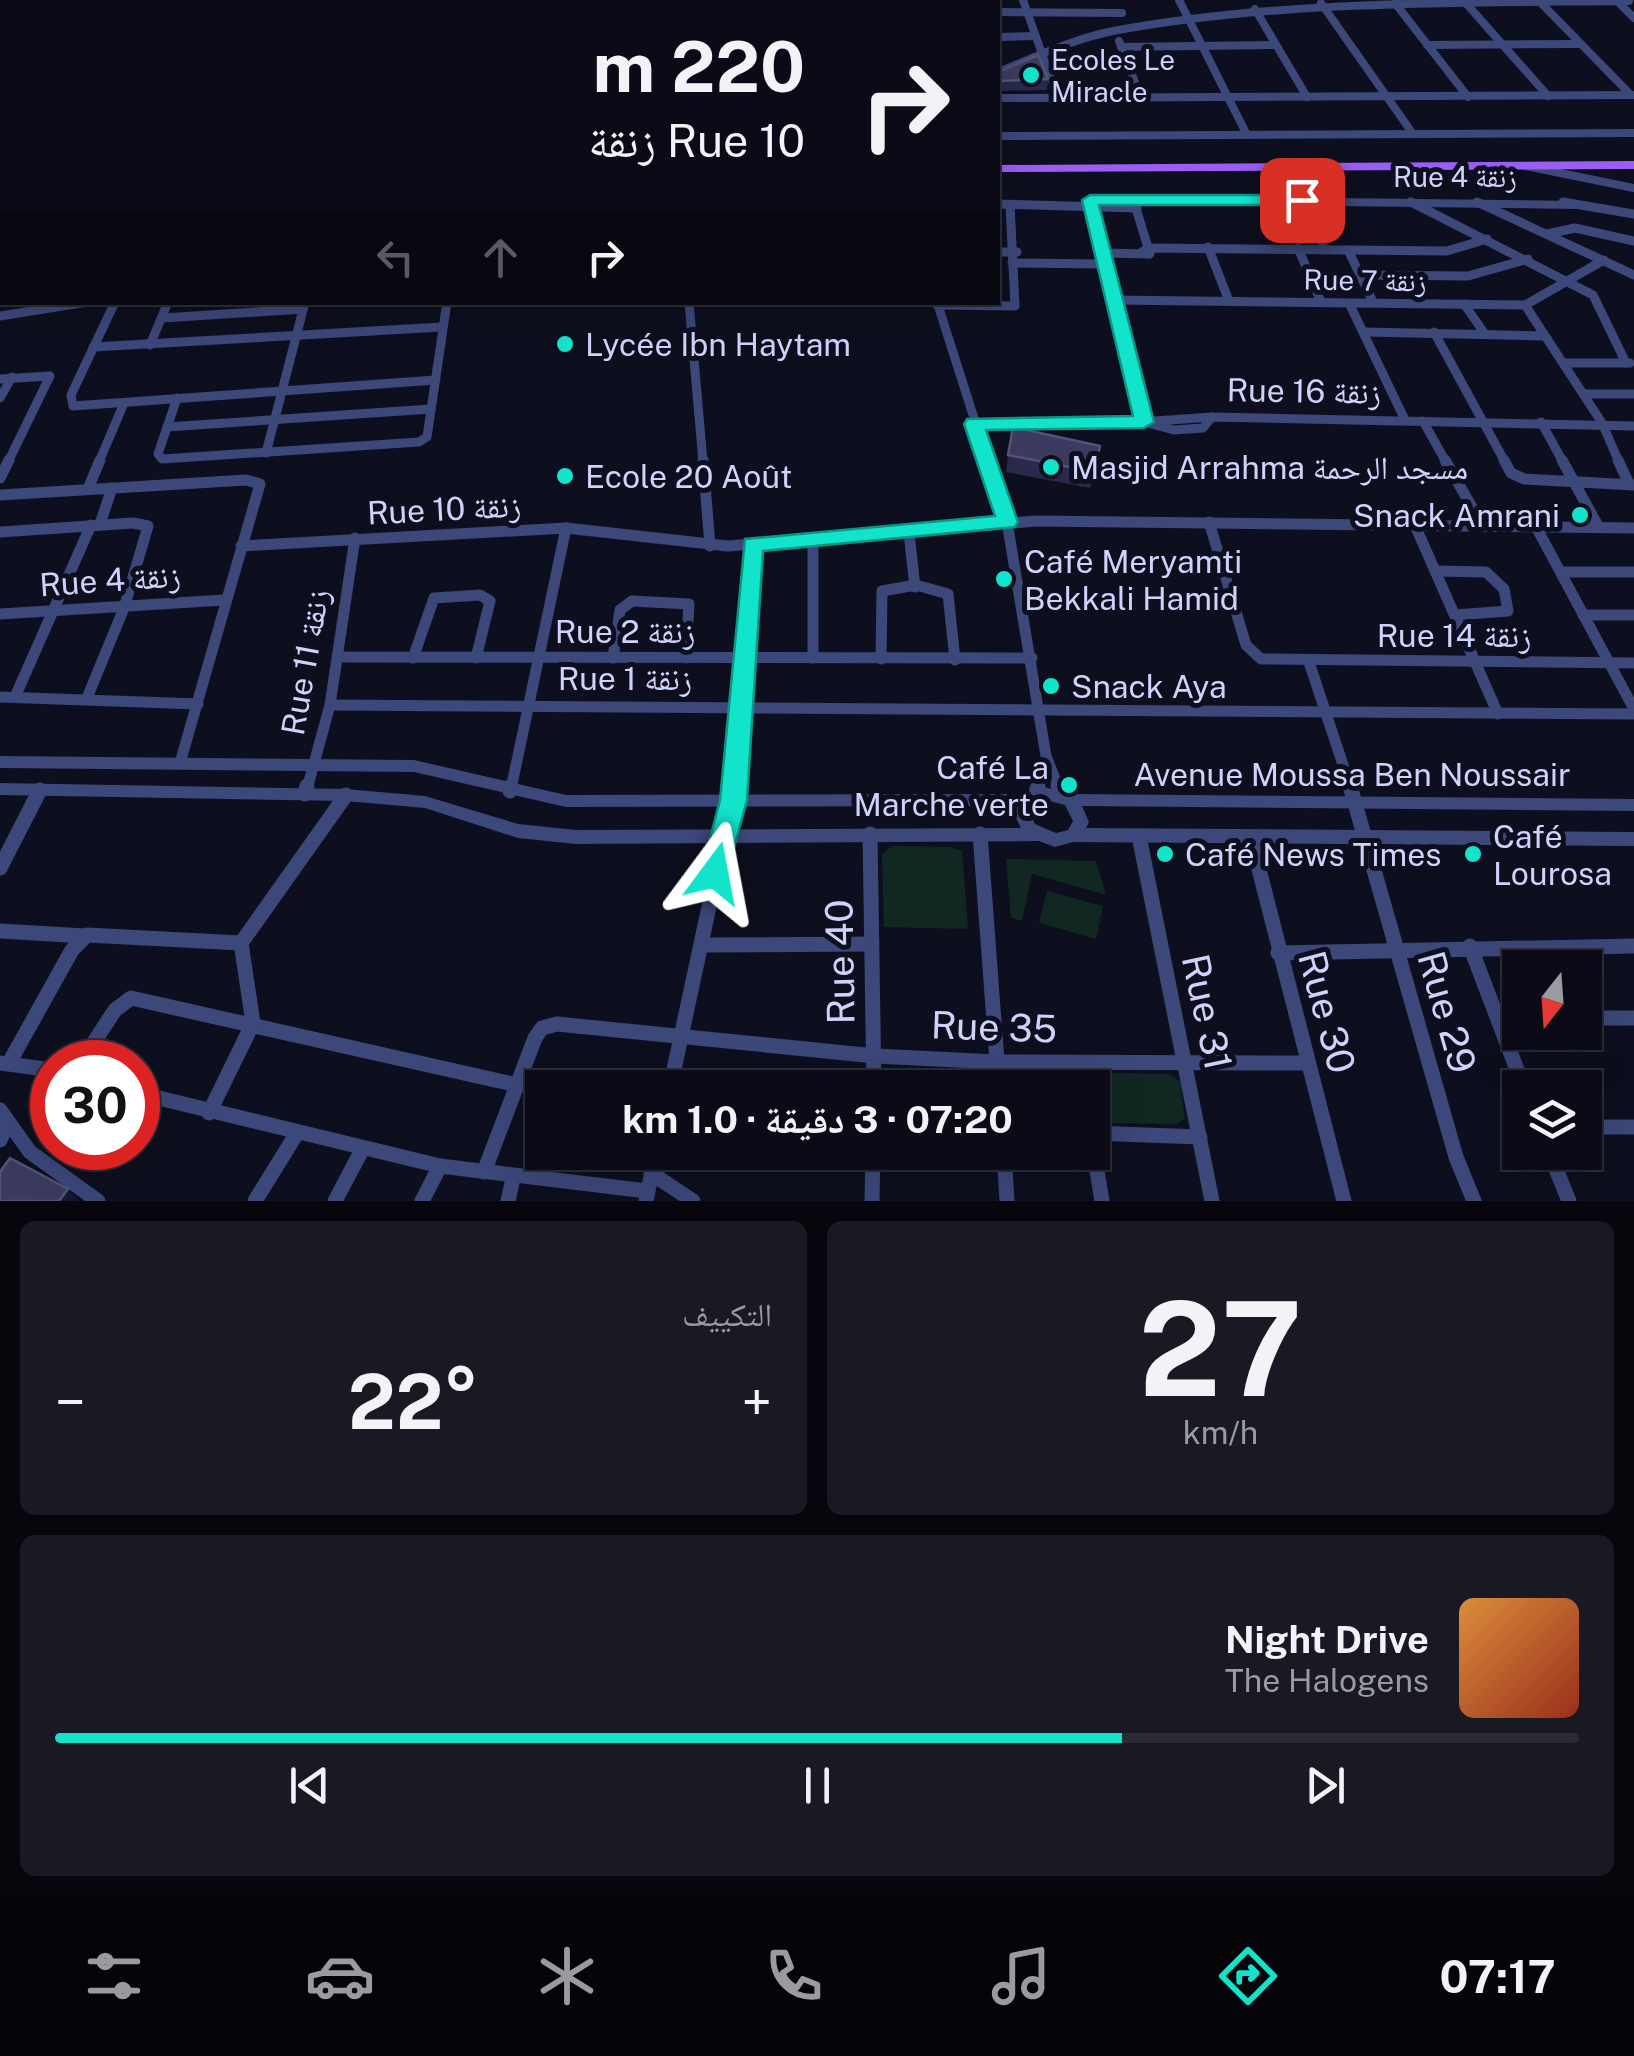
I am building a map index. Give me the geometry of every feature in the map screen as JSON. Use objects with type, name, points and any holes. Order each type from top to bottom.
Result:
[{"type":"main road","points":[[1000,166],[1634,162]]},
{"type":"main road","points":[[1000,166],[1526,166],[1634,162]]},
{"type":"street","points":[[1023,0],[1058,98]]},
{"type":"street","points":[[1116,0],[1128,28]]},
{"type":"street","points":[[1179,0],[1247,135]]},
{"type":"street","points":[[1465,1],[1548,96]]},
{"type":"street","points":[[1616,1],[1634,18]]},
{"type":"street","points":[[1000,70],[1114,30],[1186,16],[1320,2],[1630,2]]},
{"type":"street","points":[[1320,2],[1413,134]]},
{"type":"street","points":[[1540,2],[1632,96]]},
{"type":"street","points":[[1394,3],[1468,96]]},
{"type":"street","points":[[1255,9],[1307,97]]},
{"type":"street","points":[[1000,12],[1122,13]]},
{"type":"street","points":[[1114,30],[1142,98]]},
{"type":"street","points":[[1000,36],[1035,36]]},
{"type":"street","points":[[1427,45],[1579,44]]},
{"type":"street","points":[[1121,47],[1275,45]]},
{"type":"street","points":[[1000,98],[1632,96]]},
{"type":"street","points":[[1000,136],[1634,132]]},
{"type":"street","points":[[1526,166],[1634,188]]},
{"type":"street","points":[[1302,200],[1326,249]]},
{"type":"street","points":[[1406,200],[1571,280],[1600,305],[1630,363],[1564,362]]},
{"type":"street","points":[[1474,200],[1634,275]]},
{"type":"street","name":"Rue 4 زنقة","points":[[1000,204],[1474,200],[1562,202],[1634,214]]},
{"type":"street","points":[[974,424],[1144,422],[1093,203]]},
{"type":"street","points":[[1134,203],[1147,251]]},
{"type":"street","points":[[976,305],[1015,306],[1012,263],[1017,252],[1010,204]]},
{"type":"street","points":[[1547,234],[1575,228],[1634,241]]},
{"type":"street","points":[[1012,263],[1104,259],[1147,251],[1447,251],[1487,239]]},
{"type":"street","points":[[1298,248],[1321,302]]},
{"type":"street","points":[[1212,250],[1229,301]]},
{"type":"street","points":[[1348,250],[1374,302]]},
{"type":"street","points":[[1000,252],[1017,252]]},
{"type":"street","points":[[1361,275],[1485,275],[1506,271],[1528,258]]},
{"type":"street","name":"Rue 7 زنقة","points":[[1114,300],[1525,305],[1604,260]]},
{"type":"street","points":[[1349,302],[1405,420]]},
{"type":"street","points":[[1464,304],[1485,334]]},
{"type":"street","points":[[0,316],[61,305]]},
{"type":"street","points":[[114,305],[71,401],[82,406],[436,380]]},
{"type":"street","points":[[150,345],[167,305]]},
{"type":"street","points":[[177,398],[158,454],[162,459],[419,442],[426,437],[447,305]]},
{"type":"street","points":[[689,305],[710,546]]},
{"type":"street","points":[[0,790],[346,794],[425,802],[518,831],[551,836],[980,834],[1036,835],[1055,840],[1072,835],[1081,822],[1046,756],[1007,522],[937,305]]},
{"type":"street","points":[[1525,305],[1585,394],[1631,484]]},
{"type":"street","points":[[162,318],[304,306],[266,453]]},
{"type":"street","points":[[93,348],[442,327]]},
{"type":"street","points":[[1366,332],[1544,336]]},
{"type":"street","points":[[1434,332],[1505,467],[1524,478],[1631,484]]},
{"type":"street","points":[[0,398],[6,378],[50,376],[0,478]]},
{"type":"street","points":[[1585,394],[1634,394]]},
{"type":"street","points":[[88,489],[124,402]]},
{"type":"street","points":[[167,428],[431,409]]},
{"type":"street","name":"Rue 16 زنقة","points":[[1144,422],[1170,430],[1204,428],[1212,418],[1634,426]]},
{"type":"street","points":[[1424,421],[1481,523]]},
{"type":"street","points":[[1541,422],[1598,526]]},
{"type":"street","points":[[1620,462],[1634,464]]},
{"type":"street","points":[[0,495],[256,480],[260,488],[224,600],[180,762]]},
{"type":"street","points":[[15,697],[51,612],[112,488]]},
{"type":"street","name":"Rue 10 زنقة","points":[[241,546],[566,528],[615,530],[710,546],[910,533],[1007,522],[1481,523],[1634,528]]},
{"type":"street","name":"Rue 14 زنقة","points":[[1209,522],[1246,645],[1261,659],[1634,663]]},
{"type":"street","points":[[0,532],[133,523],[148,526],[150,534],[124,608],[87,698]]},
{"type":"street","points":[[1414,523],[1498,714]]},
{"type":"street","points":[[1040,707],[1498,714],[1634,712],[1534,524]]},
{"type":"street","points":[[510,791],[566,528]]},
{"type":"street","points":[[910,533],[915,587]]},
{"type":"street","name":"Rue 11 زنقة","points":[[305,794],[330,705],[355,538]]},
{"type":"street","points":[[813,538],[813,658]]},
{"type":"street","points":[[674,1070],[722,837],[734,800],[744,705],[752,544]]},
{"type":"street","points":[[1436,572],[1486,572],[1504,589],[1508,610],[1456,615]]},
{"type":"street","points":[[1561,572],[1634,572]]},
{"type":"street","points":[[881,658],[882,592],[889,587],[915,587],[942,588],[948,594],[954,660]]},
{"type":"street","points":[[413,658],[434,598],[480,595],[490,601],[476,658]]},
{"type":"street","name":"Rue 4 زنقة","points":[[0,614],[224,600]]},
{"type":"street","points":[[613,658],[620,610],[632,602],[689,604],[686,658]]},
{"type":"street","points":[[1584,616],[1634,615]]},
{"type":"street","name":"Rue 2 زنقة","points":[[338,657],[1032,658]]},
{"type":"street","name":"Rue 29","points":[[1309,662],[1367,837],[1456,1157],[1474,1201]]},
{"type":"street","points":[[0,697],[198,704]]},
{"type":"street","name":"Rue 1 زنقة","points":[[330,705],[1040,707]]},
{"type":"street","points":[[1036,835],[1024,822],[1046,756]]},
{"type":"street","points":[[0,762],[414,766],[566,801],[1066,797]]},
{"type":"street","points":[[0,868],[40,790]]},
{"type":"street","points":[[210,1112],[253,1023],[241,944],[346,794]]},
{"type":"street","name":"Avenue Moussa Ben Noussair","points":[[1066,797],[1634,805]]},
{"type":"street","name":"Rue 40","points":[[870,834],[875,1070]]},
{"type":"street","points":[[980,834],[997,1070]]},
{"type":"street","name":"Avenue Moussa Ben Noussair","points":[[1072,835],[1634,838]]},
{"type":"street","name":"Rue 31","points":[[1139,836],[1212,1201]]},
{"type":"street","name":"Rue 30","points":[[1252,838],[1344,1201]]},
{"type":"street","points":[[0,931],[241,944]]},
{"type":"street","points":[[30,1067],[4,1063],[85,936]]},
{"type":"street","points":[[701,945],[872,944]]},
{"type":"street","points":[[1470,946],[1517,1070]]},
{"type":"street","points":[[1278,952],[1397,954],[1470,946],[1634,946]]},
{"type":"street","points":[[94,1040],[114,1010],[128,999],[253,1023],[517,1086],[484,1172]]},
{"type":"street","points":[[1602,1018],[1634,1018]]},
{"type":"street","name":"Rue 35","points":[[517,1086],[535,1038],[547,1026],[569,1023],[680,1039],[875,1056],[996,1062],[1307,1063]]},
{"type":"street","points":[[160,1099],[440,1166],[513,1178],[646,1196],[652,1170]]},
{"type":"street","points":[[2,1125],[30,1152],[98,1201]]},
{"type":"street","points":[[1602,1127],[1634,1127]]},
{"type":"street","points":[[256,1201],[296,1133]]},
{"type":"street","points":[[1110,1134],[1200,1137]]},
{"type":"street","points":[[335,1201],[363,1148]]},
{"type":"street","points":[[422,1201],[440,1166]]},
{"type":"street","points":[[872,1201],[873,1170]]},
{"type":"street","points":[[1005,1170],[1008,1201]]},
{"type":"street","points":[[1097,1170],[1102,1201]]},
{"type":"street","points":[[1556,1170],[1569,1201]]},
{"type":"street","points":[[651,1173],[693,1201]]},
{"type":"street","points":[[508,1201],[513,1178]]},
{"type":"green space","points":[[892,846],[951,847],[962,851],[968,929],[884,927],[882,855]]},
{"type":"green space","points":[[1006,859],[1096,861],[1106,895],[1032,874],[1022,921],[1011,918]]},
{"type":"green space","points":[[1047,891],[1103,906],[1096,939],[1039,923]]},
{"type":"green space","points":[[1110,1073],[1168,1074],[1180,1081],[1185,1119],[1176,1124],[1110,1123]]},
{"type":"building","points":[[1038,55],[1048,79],[1000,81],[1000,71]]},
{"type":"building","points":[[1013,427],[1100,446],[1094,472],[1008,455]]},
{"type":"building","points":[[10,1158],[68,1189],[59,1201],[0,1201],[0,1172]]},
{"type":"place","name":"Ecoles Le Miracle","points":[[1031,75]]},
{"type":"place","name":"Lycée Ibn Haytam","points":[[565,344]]},
{"type":"place","name":"Masjid Arrahma مسجد الرحمة","points":[[1051,467]]},
{"type":"place","name":"Ecole 20 Août","points":[[565,476]]},
{"type":"place","name":"Snack Amrani","points":[[1580,515]]},
{"type":"place","name":"Café Meryamti Bekkali Hamid","points":[[1004,579]]},
{"type":"place","name":"Snack Aya","points":[[1051,686]]},
{"type":"place","name":"Café La Marche verte","points":[[1069,785]]},
{"type":"place","name":"Café News Times","points":[[1165,854]]},
{"type":"place","name":"Café Lourosa","points":[[1473,854]]},
{"type":"route","points":[[715,873],[734,800],[744,705],[752,544],[944,531],[1007,522],[974,424],[1098,426],[1144,422],[1090,200],[1302,200]]}]
